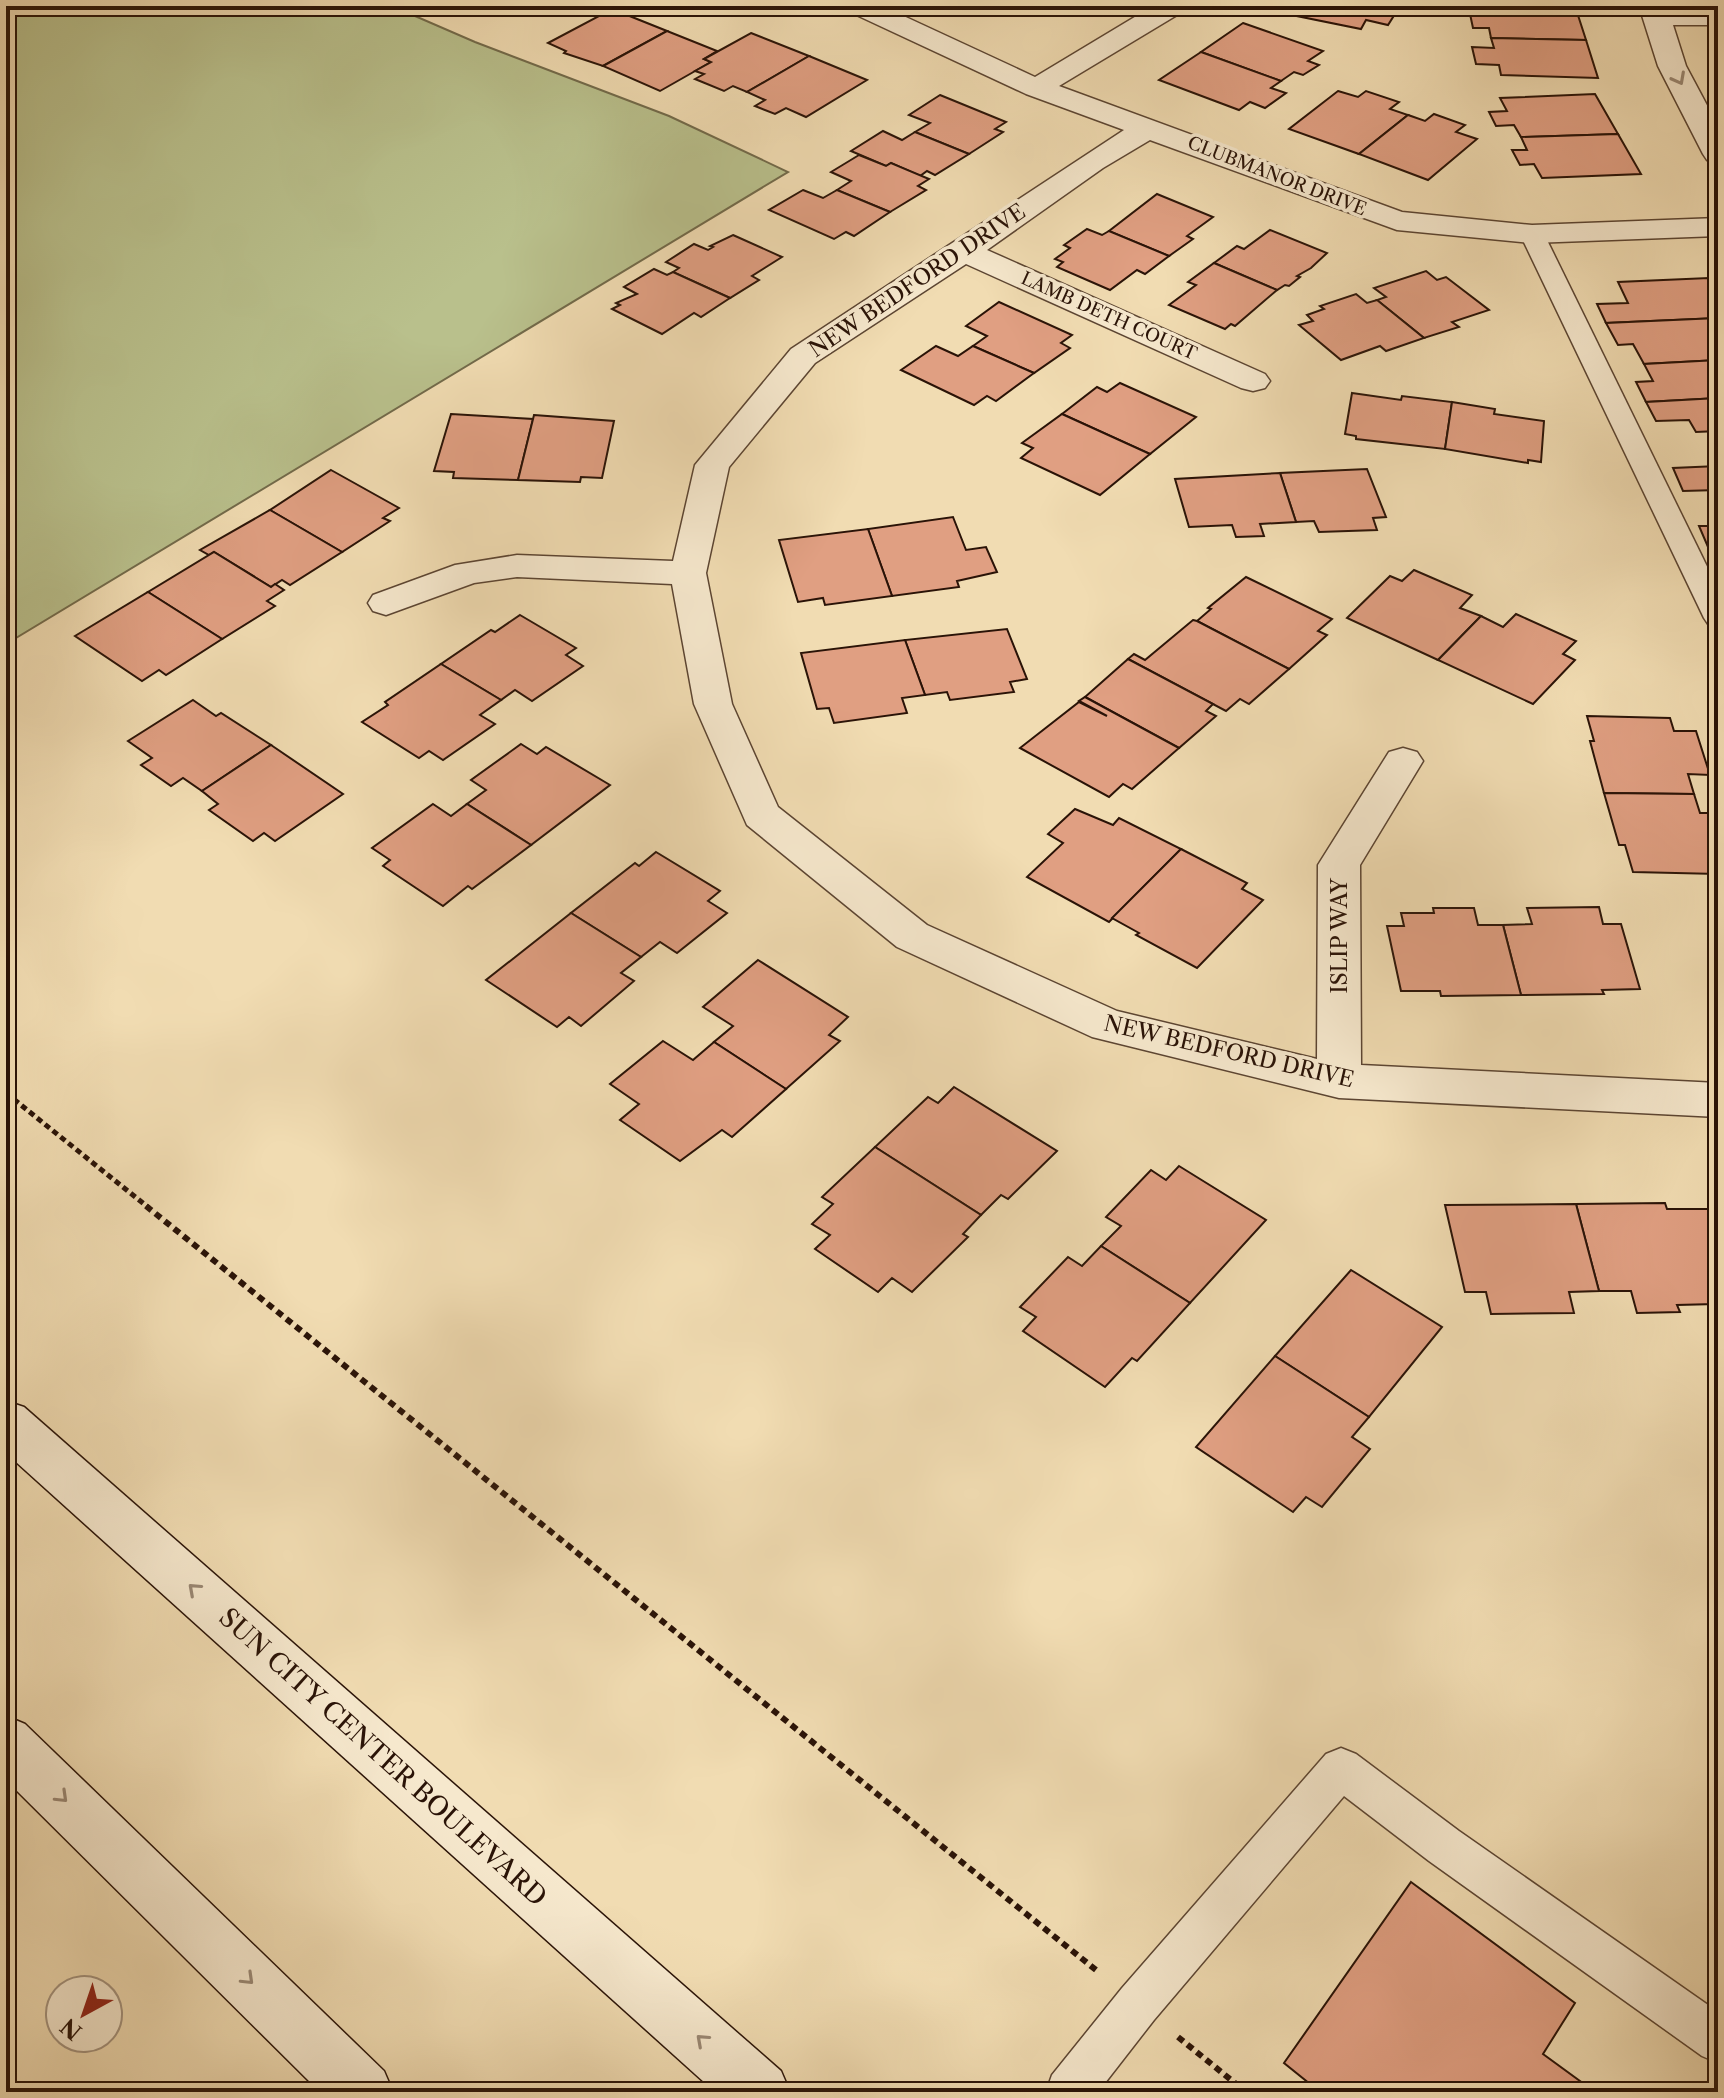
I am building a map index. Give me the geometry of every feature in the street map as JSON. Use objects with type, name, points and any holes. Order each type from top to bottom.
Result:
[{"type":"street","name":"CLUBMANOR DRIVE","points":[[860,6],[1036,88],[1397,221],[1532,234],[1718,227]]},
{"type":"street","points":[[1036,88],[1172,6]]},
{"type":"street","points":[[1718,17],[1654,11],[1672,66],[1718,154]]},
{"type":"street","name":"NEW BEDFORD DRIVE","points":[[1149,128],[1092,162],[964,251],[803,356],[712,465],[688,573],[713,704],[761,815],[912,936],[1107,1025],[1339,1081],[1718,1100]]},
{"type":"street","name":"LAMB DETH COURT","points":[[964,251],[1253,381]]},
{"type":"street","points":[[386,603],[468,573],[517,566],[688,573]]},
{"type":"street","name":"ISLIP WAY","points":[[1339,1081],[1339,865],[1403,761]]},
{"type":"street","name":"SUN CITY CENTER BOULEVARD","points":[[6,1422],[760,2092]]},
{"type":"street","points":[[6,1742],[363,2092]]},
{"type":"lane","points":[[1532,234],[1718,618]]},
{"type":"lane","points":[[1069,2092],[1138,2004],[1341,1768],[1444,1846],[1718,2040]]},
{"type":"path","points":[[6,1093],[1246,2092]]},
{"type":"green space","points":[[6,6],[392,6],[475,42],[669,116],[788,172],[6,644]]},
{"type":"building","points":[[1275,6],[1400,6],[1388,25],[1366,20],[1361,29],[1272,11]]},
{"type":"building","points":[[1483,6],[1575,6],[1586,40],[1491,38],[1489,28],[1473,28],[1470,14],[1485,15]]},
{"type":"building","points":[[612,9],[667,31],[603,66],[564,53],[566,51],[548,43]]},
{"type":"building","points":[[1243,23],[1323,51],[1308,61],[1319,65],[1303,75],[1294,72],[1281,81],[1201,52]]},
{"type":"building","points":[[667,31],[717,51],[704,59],[711,62],[660,91],[603,66]]},
{"type":"building","points":[[751,33],[809,56],[747,92],[733,86],[724,91],[695,79],[704,74],[695,71],[711,62],[704,59]]},
{"type":"building","points":[[1491,38],[1586,40],[1598,78],[1501,75],[1499,65],[1476,64],[1472,47],[1494,48]]},
{"type":"building","points":[[1201,52],[1281,81],[1271,88],[1286,93],[1265,108],[1250,102],[1239,110],[1159,80]]},
{"type":"building","points":[[809,56],[867,80],[806,117],[786,108],[775,114],[755,106],[765,100],[747,92]]},
{"type":"building","points":[[1338,91],[1358,97],[1366,91],[1399,102],[1390,109],[1408,115],[1359,154],[1289,129]]},
{"type":"building","points":[[1595,94],[1618,134],[1521,137],[1514,125],[1496,126],[1489,112],[1507,111],[1500,98]]},
{"type":"building","points":[[940,95],[1006,122],[995,129],[1003,132],[969,154],[915,132],[930,123],[909,115]]},
{"type":"building","points":[[1434,114],[1465,125],[1456,132],[1477,139],[1428,180],[1359,154],[1408,115],[1425,121]]},
{"type":"building","points":[[883,131],[902,140],[915,132],[969,154],[935,175],[927,171],[920,176],[851,151]]},
{"type":"building","points":[[1618,134],[1641,174],[1542,178],[1534,164],[1520,165],[1512,150],[1527,150],[1521,137]]},
{"type":"building","points":[[859,155],[886,166],[891,163],[929,179],[918,186],[926,190],[890,212],[837,190],[851,181],[831,172]]},
{"type":"building","points":[[803,190],[823,198],[837,190],[890,212],[854,236],[846,232],[834,239],[769,210]]},
{"type":"building","points":[[1157,194],[1213,217],[1187,236],[1193,239],[1169,256],[1109,231]]},
{"type":"building","points":[[1087,229],[1102,235],[1109,231],[1169,256],[1145,274],[1137,270],[1110,290],[1057,267],[1063,262],[1055,259],[1070,248],[1064,245]]},
{"type":"building","points":[[1270,230],[1327,253],[1289,286],[1277,290],[1214,263],[1237,246],[1244,249]]},
{"type":"building","points":[[733,235],[782,257],[752,276],[759,280],[730,298],[673,272],[679,268],[666,262],[694,244],[708,250],[713,247],[710,246]]},
{"type":"building","points":[[1214,263],[1277,290],[1235,326],[1231,324],[1225,329],[1169,305],[1196,285],[1188,282]]},
{"type":"building","points":[[654,269],[667,275],[673,272],[730,298],[701,317],[694,313],[662,334],[612,309],[620,305],[616,303],[637,294],[624,287]]},
{"type":"building","points":[[1426,271],[1437,280],[1446,277],[1489,310],[1452,322],[1459,327],[1424,338],[1377,300],[1386,297],[1374,288]]},
{"type":"building","points":[[1709,278],[1718,293],[1718,318],[1606,323],[1597,304],[1628,303],[1618,282]]},
{"type":"building","points":[[1356,294],[1367,303],[1377,300],[1424,338],[1386,351],[1380,346],[1341,360],[1299,325],[1313,321],[1307,315],[1324,309],[1320,306]]},
{"type":"building","points":[[999,302],[1072,335],[1061,343],[1070,348],[1034,373],[973,346],[987,336],[966,326]]},
{"type":"building","points":[[1718,318],[1718,360],[1644,364],[1633,344],[1618,345],[1606,323]]},
{"type":"building","points":[[936,346],[958,356],[973,346],[1034,373],[996,401],[987,396],[974,405],[901,370]]},
{"type":"building","points":[[1718,360],[1718,398],[1646,402],[1636,382],[1653,381],[1644,364]]},
{"type":"building","points":[[1120,383],[1196,417],[1150,454],[1062,414],[1097,387],[1107,392]]},
{"type":"building","points":[[1352,393],[1401,400],[1402,396],[1452,402],[1445,449],[1356,439],[1356,436],[1345,434]]},
{"type":"building","points":[[1718,398],[1718,431],[1696,432],[1689,420],[1656,421],[1646,402]]},
{"type":"building","points":[[1452,402],[1495,409],[1494,414],[1544,421],[1541,462],[1528,460],[1528,463],[1445,449]]},
{"type":"building","points":[[451,414],[533,419],[518,480],[453,478],[454,472],[434,471]]},
{"type":"building","points":[[1062,414],[1150,454],[1100,495],[1021,458],[1033,448],[1022,443]]},
{"type":"building","points":[[534,415],[614,421],[602,478],[581,477],[580,482],[518,480]]},
{"type":"building","points":[[1718,466],[1718,490],[1683,491],[1673,468]]},
{"type":"building","points":[[1367,469],[1386,517],[1373,518],[1377,530],[1319,532],[1314,521],[1296,522],[1280,473]]},
{"type":"building","points":[[331,470],[399,508],[383,518],[390,521],[342,552],[270,510]]},
{"type":"building","points":[[1280,473],[1296,522],[1260,524],[1264,536],[1236,537],[1232,525],[1189,527],[1175,479]]},
{"type":"building","points":[[270,510],[342,552],[290,585],[282,580],[271,587],[214,552],[209,555],[200,550]]},
{"type":"building","points":[[953,517],[966,550],[986,547],[997,572],[957,581],[959,587],[892,596],[868,529]]},
{"type":"building","points":[[1699,526],[1718,526],[1718,547],[1708,547]]},
{"type":"building","points":[[868,529],[892,596],[825,605],[823,598],[798,602],[779,540]]},
{"type":"building","points":[[214,552],[271,587],[275,584],[284,590],[267,601],[275,606],[222,639],[148,592]]},
{"type":"building","points":[[1414,570],[1472,595],[1460,608],[1481,616],[1438,660],[1347,618],[1390,576],[1402,581]]},
{"type":"building","points":[[1246,577],[1332,619],[1318,631],[1327,635],[1289,669],[1197,621]]},
{"type":"building","points":[[148,592],[222,639],[166,675],[159,670],[142,681],[75,636]]},
{"type":"building","points":[[1516,614],[1576,641],[1563,654],[1575,660],[1533,704],[1438,660],[1481,616],[1503,627]]},
{"type":"building","points":[[520,615],[576,648],[566,655],[583,666],[532,701],[515,690],[501,700],[441,664],[491,630],[495,632]]},
{"type":"building","points":[[1193,620],[1289,669],[1249,704],[1240,699],[1226,711],[1128,659],[1134,654],[1145,660]]},
{"type":"building","points":[[1007,629],[1027,679],[1010,682],[1014,692],[950,700],[947,692],[925,695],[905,640]]},
{"type":"building","points":[[905,640],[925,695],[902,698],[907,713],[834,723],[829,708],[817,709],[801,653]]},
{"type":"building","points":[[1128,659],[1213,704],[1206,711],[1216,716],[1179,748],[1085,697]]},
{"type":"building","points":[[441,664],[501,700],[480,715],[495,724],[443,760],[429,751],[419,758],[362,722],[388,705],[385,702]]},
{"type":"building","points":[[1085,697],[1179,748],[1132,789],[1123,784],[1109,797],[1020,748],[1079,702],[1107,716],[1079,701]]},
{"type":"building","points":[[193,700],[216,716],[221,713],[271,745],[202,791],[183,778],[171,786],[141,765],[152,758],[128,741]]},
{"type":"building","points":[[1587,716],[1670,718],[1674,731],[1696,731],[1710,775],[1688,774],[1694,794],[1604,793],[1590,741],[1594,741]]},
{"type":"building","points":[[521,744],[537,754],[546,747],[610,785],[531,845],[467,804],[486,790],[471,780]]},
{"type":"building","points":[[271,745],[343,794],[275,841],[264,833],[253,841],[209,810],[218,804],[202,791]]},
{"type":"building","points":[[1604,793],[1694,794],[1700,813],[1718,813],[1718,862],[1715,862],[1718,874],[1633,872],[1625,845],[1619,845]]},
{"type":"building","points":[[433,804],[451,816],[467,804],[531,845],[472,889],[468,886],[443,906],[383,866],[390,860],[372,848]]},
{"type":"building","points":[[1075,809],[1113,825],[1119,818],[1181,849],[1109,922],[1027,877],[1063,843],[1048,834]]},
{"type":"building","points":[[1181,849],[1247,883],[1242,889],[1263,900],[1197,968],[1136,935],[1139,933],[1112,918]]},
{"type":"building","points":[[656,852],[720,891],[708,901],[727,913],[677,953],[660,942],[641,957],[571,913],[635,863],[639,866]]},
{"type":"building","points":[[1599,907],[1603,924],[1621,924],[1640,989],[1602,990],[1604,994],[1521,995],[1503,925],[1532,924],[1527,908]]},
{"type":"building","points":[[1433,908],[1474,908],[1478,925],[1503,925],[1521,995],[1441,996],[1440,991],[1401,991],[1387,926],[1404,926],[1401,913],[1434,913]]},
{"type":"building","points":[[571,913],[641,957],[621,973],[634,981],[581,1026],[569,1017],[557,1027],[486,980]]},
{"type":"building","points":[[758,960],[848,1017],[829,1035],[840,1041],[786,1089],[714,1042],[733,1026],[703,1007]]},
{"type":"building","points":[[663,1041],[693,1060],[714,1042],[786,1089],[732,1137],[722,1130],[680,1161],[620,1120],[639,1104],[610,1084]]},
{"type":"building","points":[[954,1087],[1057,1151],[1008,1199],[1001,1195],[981,1215],[875,1147],[928,1097],[938,1103]]},
{"type":"building","points":[[875,1147],[981,1215],[963,1234],[968,1237],[912,1292],[892,1278],[878,1292],[815,1249],[830,1235],[812,1224],[833,1204],[822,1197]]},
{"type":"building","points":[[1179,1166],[1266,1220],[1190,1303],[1101,1246],[1121,1226],[1106,1217],[1151,1170],[1166,1180]]},
{"type":"building","points":[[1665,1203],[1667,1209],[1711,1209],[1718,1231],[1718,1288],[1710,1288],[1715,1304],[1677,1305],[1680,1312],[1637,1313],[1631,1291],[1599,1291],[1576,1204]]},
{"type":"building","points":[[1576,1204],[1599,1291],[1569,1292],[1574,1313],[1491,1314],[1486,1292],[1465,1292],[1445,1205]]},
{"type":"building","points":[[1101,1246],[1190,1303],[1137,1361],[1132,1358],[1105,1387],[1023,1331],[1036,1317],[1020,1307],[1068,1257],[1082,1266]]},
{"type":"building","points":[[1351,1270],[1442,1327],[1369,1417],[1275,1356]]},
{"type":"building","points":[[1275,1356],[1369,1417],[1352,1437],[1370,1449],[1322,1507],[1306,1497],[1293,1512],[1196,1447]]},
{"type":"building","points":[[1411,1882],[1575,2003],[1543,2054],[1595,2092],[1320,2092],[1284,2063]]}]
